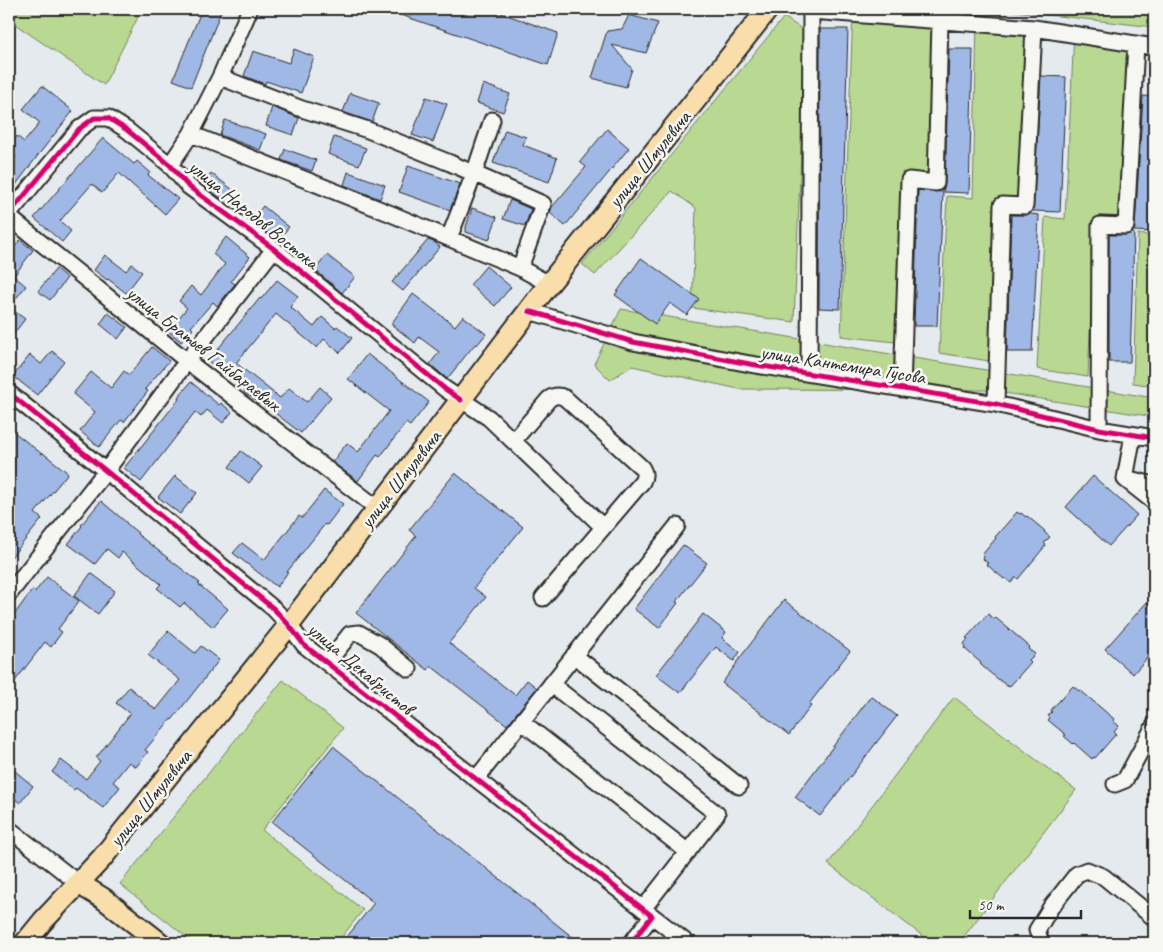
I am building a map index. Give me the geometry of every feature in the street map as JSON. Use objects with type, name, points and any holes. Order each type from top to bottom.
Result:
[{"type":"main road","name":"улица Шмулевича","points":[[25,943],[102,858],[289,624],[549,284],[768,9]]},
{"type":"main road","points":[[78,883],[104,900],[160,943]]},
{"type":"street","points":[[170,164],[191,134],[220,77],[250,9]]},
{"type":"street","points":[[809,373],[811,10],[910,14],[940,21],[1034,28],[1154,47]]},
{"type":"street","points":[[902,389],[909,180],[936,183],[940,21]]},
{"type":"street","points":[[996,404],[1002,205],[1025,206],[1034,28]]},
{"type":"street","points":[[1100,430],[1100,225],[1126,226],[1136,44]]},
{"type":"street","points":[[220,77],[302,109],[368,130],[544,204],[520,268]]},
{"type":"street","name":"улица Народов Востока","points":[[9,216],[79,129],[94,118],[108,118],[127,130],[170,164],[188,186],[274,249],[445,389],[489,418],[603,527]]},
{"type":"street","points":[[449,238],[474,174],[492,120]]},
{"type":"street","points":[[191,134],[449,238],[520,268],[549,284]]},
{"type":"street","name":"улица Братьев Гайбараевых","points":[[9,216],[187,361],[377,508]]},
{"type":"street","points":[[9,594],[274,249]]},
{"type":"street","name":"улица Кантемира Гусова","points":[[529,311],[633,342],[750,364],[996,404],[1100,430],[1154,438]]},
{"type":"street","name":"улица Декабристов","points":[[9,394],[106,470],[274,610],[289,624],[304,645],[687,943]]},
{"type":"street","points":[[513,441],[550,399],[554,396],[560,396],[565,398],[641,467],[644,472],[642,482],[543,598]]},
{"type":"street","points":[[1125,479],[1133,435]]},
{"type":"street","points":[[1125,479],[1154,485]]},
{"type":"street","points":[[1125,479],[1154,502]]},
{"type":"street","points":[[476,779],[677,526]]},
{"type":"street","points":[[327,663],[350,634],[359,633],[380,645],[409,669]]},
{"type":"street","points":[[574,655],[739,786]]},
{"type":"street","points":[[551,684],[717,814],[688,852],[648,913],[631,943]]},
{"type":"street","points":[[522,722],[688,852]]},
{"type":"street","points":[[1115,784],[1124,780],[1154,726]]},
{"type":"street","points":[[9,830],[78,883]]},
{"type":"street","points":[[1041,943],[1037,930],[1051,907],[1077,874],[1087,870],[1104,877],[1154,918]]},
{"type":"green space","points":[[9,9],[140,9],[137,19],[104,85],[9,20]]},
{"type":"green space","points":[[853,9],[896,9],[933,14],[929,176],[902,172],[895,342],[841,336]]},
{"type":"green space","points":[[997,9],[1154,9],[1154,27]]},
{"type":"green space","points":[[784,17],[806,32],[794,322],[692,308],[696,208],[672,191],[595,275],[582,264]]},
{"type":"green space","points":[[977,18],[1029,25],[1022,199],[997,198],[989,361],[939,353],[947,196],[973,198]]},
{"type":"green space","points":[[1074,32],[1130,38],[1122,220],[1095,220],[1088,377],[1037,369],[1045,217],[1065,219]]},
{"type":"green space","points":[[1138,234],[1154,236],[1154,386],[1133,383]]},
{"type":"green space","points":[[621,309],[1154,398],[1154,417],[985,390],[739,389],[632,366],[610,380],[594,364]]},
{"type":"green space","points":[[283,680],[343,728],[262,830],[363,910],[337,943],[194,943],[120,884]]},
{"type":"green space","points":[[954,697],[1076,790],[959,943],[932,943],[828,864]]},
{"type":"building","points":[[202,9],[222,9],[191,87],[173,80]]},
{"type":"building","points":[[390,9],[490,9],[558,33],[548,65],[389,11]]},
{"type":"building","points":[[629,15],[658,23],[646,53],[612,45],[632,69],[626,87],[592,78],[607,31],[622,29]]},
{"type":"building","points":[[820,29],[848,29],[840,309],[819,308]]},
{"type":"building","points":[[294,49],[314,57],[301,93],[266,81],[265,84],[244,76],[253,51],[289,63]]},
{"type":"building","points":[[949,49],[973,49],[969,193],[943,192],[945,183]]},
{"type":"building","points":[[1041,76],[1066,77],[1060,212],[1033,211]]},
{"type":"building","points":[[483,84],[510,94],[503,112],[477,103]]},
{"type":"building","points":[[42,86],[73,111],[9,194],[9,165],[16,157],[9,151],[9,147],[17,136],[24,142],[40,123],[23,109]]},
{"type":"building","points":[[350,93],[379,103],[372,122],[343,112]]},
{"type":"building","points":[[1143,96],[1154,97],[1154,232],[1134,231]]},
{"type":"building","points":[[426,97],[447,104],[433,142],[412,135]]},
{"type":"building","points":[[272,107],[299,118],[293,135],[266,126]]},
{"type":"building","points":[[225,120],[266,134],[260,150],[220,135]]},
{"type":"building","points":[[607,129],[629,148],[565,226],[550,213],[552,207],[586,167],[580,162]]},
{"type":"building","points":[[505,130],[526,137],[523,145],[557,158],[549,182],[493,163]]},
{"type":"building","points":[[334,137],[366,148],[359,165],[328,154]]},
{"type":"building","points":[[103,138],[134,164],[137,161],[150,172],[148,175],[178,199],[165,214],[119,173],[102,193],[92,184],[60,221],[71,231],[62,242],[34,218]]},
{"type":"building","points":[[285,149],[316,160],[312,171],[281,160]]},
{"type":"building","points":[[408,166],[460,184],[450,210],[399,192]]},
{"type":"building","points":[[348,172],[385,185],[380,199],[344,185]]},
{"type":"building","points":[[211,173],[233,190],[225,201],[202,185]]},
{"type":"building","points":[[918,190],[943,192],[937,326],[914,326]]},
{"type":"building","points":[[510,200],[531,209],[525,226],[503,219]]},
{"type":"building","points":[[263,206],[289,227],[278,240],[251,221]]},
{"type":"building","points":[[472,208],[497,217],[489,240],[466,232]]},
{"type":"building","points":[[1011,215],[1039,215],[1032,352],[1007,352]]},
{"type":"building","points":[[1134,233],[1130,362],[1109,362],[1109,235]]},
{"type":"building","points":[[226,237],[250,257],[231,281],[235,284],[217,306],[213,302],[191,327],[193,329],[181,342],[168,331],[187,308],[179,301],[191,286],[201,295],[225,264],[213,254]]},
{"type":"building","points":[[20,240],[33,250],[14,276],[26,286],[9,307],[9,254]]},
{"type":"building","points":[[428,240],[440,247],[403,291],[392,282]]},
{"type":"building","points":[[105,255],[126,271],[132,264],[142,272],[126,293],[94,270]]},
{"type":"building","points":[[327,255],[355,277],[342,293],[315,270]]},
{"type":"building","points":[[641,258],[699,299],[687,315],[670,303],[655,324],[615,295]]},
{"type":"building","points":[[486,266],[511,287],[495,306],[470,285]]},
{"type":"building","points":[[56,269],[67,278],[50,300],[38,291]]},
{"type":"building","points":[[277,280],[298,296],[290,307],[314,327],[322,317],[335,328],[337,326],[352,338],[340,353],[324,339],[317,348],[276,314],[236,363],[280,398],[289,388],[307,402],[320,387],[331,397],[301,433],[244,392],[245,390],[208,361]]},
{"type":"building","points":[[413,294],[455,326],[463,316],[486,334],[477,345],[475,344],[447,379],[430,364],[439,352],[419,337],[415,343],[391,324]]},
{"type":"building","points":[[9,307],[25,319],[9,340]]},
{"type":"building","points":[[108,313],[127,327],[118,339],[100,324]]},
{"type":"building","points":[[152,347],[169,361],[145,389],[148,391],[124,422],[121,420],[99,447],[80,431],[95,412],[73,394],[91,372],[111,388],[124,371],[129,375]]},
{"type":"building","points":[[52,351],[64,361],[37,395],[13,376],[30,355],[41,364]]},
{"type":"building","points":[[367,354],[429,402],[410,426],[406,423],[380,457],[377,455],[358,481],[332,462],[347,443],[358,452],[389,411],[348,379]]},
{"type":"building","points":[[191,382],[219,405],[221,403],[232,412],[223,423],[207,410],[201,417],[195,412],[141,482],[124,468]]},
{"type":"building","points":[[9,428],[68,473],[35,513],[42,519],[9,560]]},
{"type":"building","points":[[241,451],[262,467],[249,483],[229,467]]},
{"type":"building","points":[[455,473],[523,527],[474,588],[486,597],[449,643],[515,695],[527,680],[537,688],[507,725],[431,666],[428,670],[356,613],[416,536],[409,530]]},
{"type":"building","points":[[175,476],[197,493],[180,514],[158,497]]},
{"type":"building","points":[[1093,476],[1137,515],[1109,546],[1066,507]]},
{"type":"building","points":[[324,490],[343,504],[327,525],[325,524],[277,587],[233,553],[242,543],[264,560],[299,516],[302,518]]},
{"type":"building","points":[[101,501],[137,534],[200,583],[198,584],[228,609],[213,627],[184,603],[180,607],[157,588],[161,584],[122,552],[118,558],[107,549],[95,564],[68,544]]},
{"type":"building","points":[[1017,512],[1027,516],[1050,537],[1044,543],[1046,545],[1018,579],[1016,577],[1011,583],[986,564],[988,563],[983,559],[982,555]]},
{"type":"building","points":[[683,545],[707,563],[676,602],[678,603],[659,628],[634,609]]},
{"type":"building","points":[[91,573],[115,591],[98,614],[74,596]]},
{"type":"building","points":[[47,577],[79,601],[58,629],[62,632],[51,647],[45,642],[9,689],[9,622],[32,590],[35,592]]},
{"type":"building","points":[[784,600],[850,651],[809,704],[811,706],[789,735],[722,683]]},
{"type":"building","points":[[1147,602],[1154,609],[1154,650],[1133,674],[1105,649]]},
{"type":"building","points":[[703,614],[726,632],[722,638],[740,652],[734,661],[716,647],[680,693],[656,675]]},
{"type":"building","points":[[988,614],[994,619],[996,618],[1030,647],[1028,649],[1035,654],[1029,660],[1031,662],[1010,686],[1007,686],[989,672],[964,648],[964,644],[968,639],[966,638]]},
{"type":"building","points":[[168,631],[195,653],[201,646],[219,660],[172,720],[145,750],[148,752],[136,767],[129,762],[113,782],[120,787],[103,808],[76,788],[74,790],[52,772],[61,760],[86,779],[100,761],[96,758],[130,714],[116,703],[129,687],[156,710],[180,680],[148,655]]},
{"type":"building","points":[[1073,686],[1114,719],[1113,721],[1119,726],[1114,732],[1116,734],[1092,759],[1048,720],[1050,718],[1048,716],[1052,712],[1051,710]]},
{"type":"building","points":[[871,696],[897,716],[820,816],[795,797]]},
{"type":"building","points":[[333,746],[580,943],[342,943],[374,903],[272,822]]},
{"type":"building","points":[[9,766],[33,786],[20,803],[9,794]]},
{"type":"cycle path","points":[[9,214],[79,129],[94,118],[108,118],[127,130],[170,165],[188,186],[274,249],[461,400]]},
{"type":"cycle path","points":[[529,311],[633,342],[750,364],[996,404],[1099,429],[1154,438]]},
{"type":"cycle path","points":[[9,393],[274,609],[304,645],[652,916],[631,943]]}]
